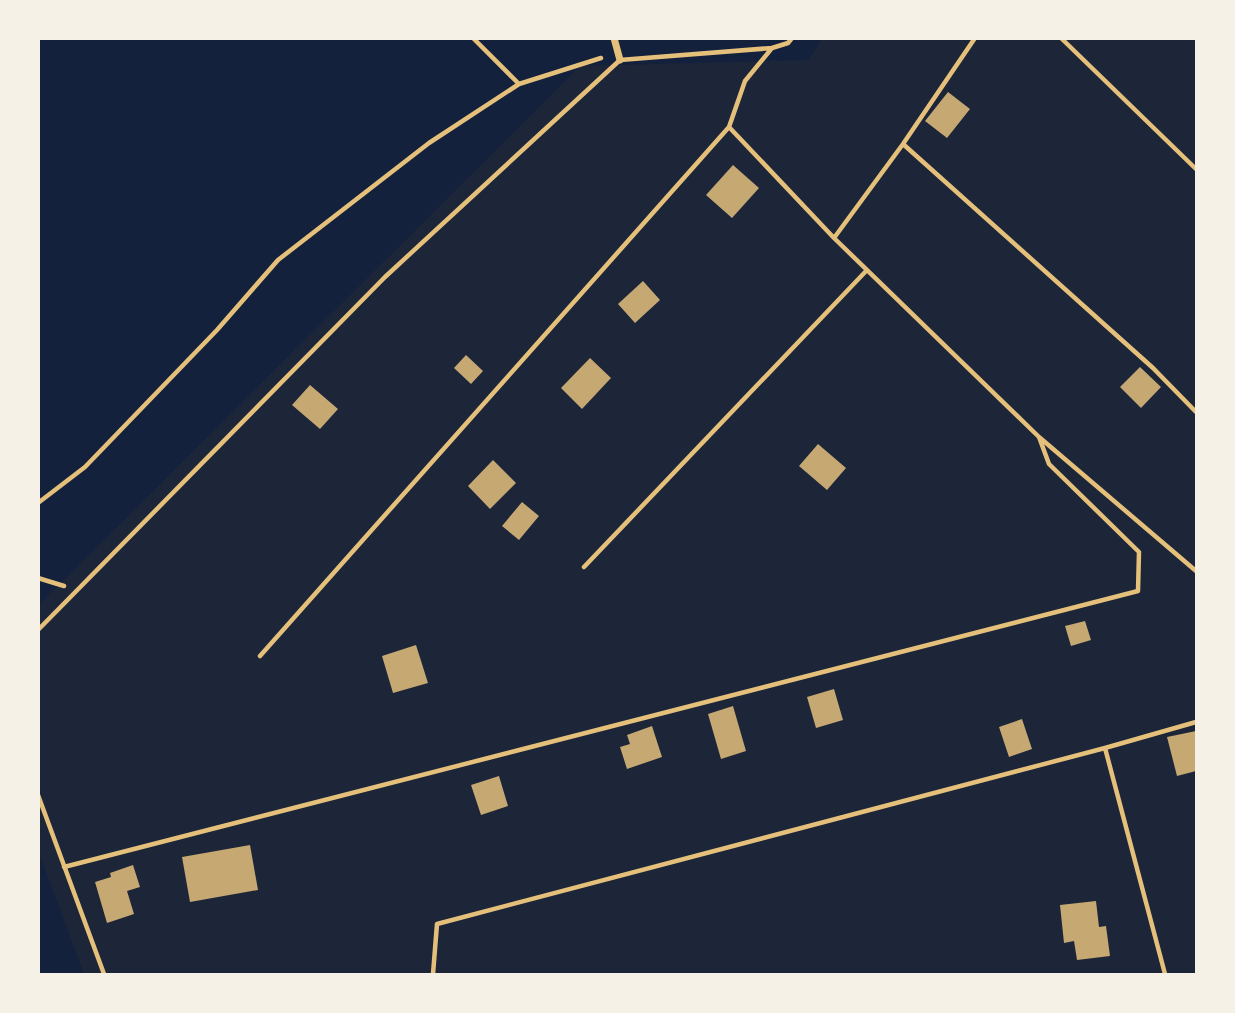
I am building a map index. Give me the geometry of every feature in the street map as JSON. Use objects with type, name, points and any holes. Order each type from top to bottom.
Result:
[{"type":"street","points":[[614,38],[620,60]]},
{"type":"lane","points":[[38,630],[385,277],[620,60],[772,48],[788,43],[792,38]]},
{"type":"lane","points":[[834,238],[903,144],[975,38]]},
{"type":"lane","points":[[1061,38],[1196,169]]},
{"type":"lane","points":[[260,656],[729,127],[745,81],[772,48]]},
{"type":"lane","points":[[729,127],[834,238],[1039,437],[1196,571]]},
{"type":"lane","points":[[903,144],[1153,368],[1196,412]]},
{"type":"lane","points":[[584,567],[867,270]]},
{"type":"lane","points":[[64,867],[1138,591],[1139,552],[1049,464],[1039,437]]},
{"type":"lane","points":[[433,975],[437,924],[1196,722]]},
{"type":"lane","points":[[1105,748],[1165,975]]},
{"type":"lane","points":[[38,795],[104,975]]},
{"type":"path","points":[[473,38],[519,84]]},
{"type":"path","points":[[38,503],[85,467],[217,330],[278,260],[429,143],[519,84],[600,58],[620,60]]},
{"type":"path","points":[[38,578],[68,587],[82,584]]},
{"type":"shaded area","points":[[822,38],[1196,39],[1196,974],[84,974],[39,853],[39,605],[580,66],[809,60]]},
{"type":"building","points":[[948,92],[970,109],[947,138],[925,121]]},
{"type":"building","points":[[733,165],[759,188],[732,218],[706,195]]},
{"type":"building","points":[[643,281],[660,300],[635,323],[618,304]]},
{"type":"building","points":[[466,355],[483,371],[471,384],[454,368]]},
{"type":"building","points":[[590,358],[611,378],[582,409],[561,388]]},
{"type":"building","points":[[1140,367],[1161,387],[1141,408],[1120,387]]},
{"type":"building","points":[[310,385],[338,409],[320,429],[292,405]]},
{"type":"building","points":[[818,444],[846,468],[827,490],[799,466]]},
{"type":"building","points":[[493,460],[516,483],[490,509],[468,486]]},
{"type":"building","points":[[522,502],[539,516],[519,540],[502,526]]},
{"type":"building","points":[[1085,621],[1091,640],[1071,646],[1065,626]]},
{"type":"building","points":[[416,645],[428,683],[393,693],[382,656]]},
{"type":"building","points":[[834,689],[843,720],[816,728],[807,697]]},
{"type":"building","points":[[733,706],[746,751],[721,759],[708,714]]},
{"type":"building","points":[[1022,719],[1032,749],[1009,757],[999,727]]},
{"type":"building","points":[[652,726],[662,757],[627,769],[620,747],[630,744],[627,735]]},
{"type":"building","points":[[1196,731],[1196,771],[1177,776],[1167,737]]},
{"type":"building","points":[[499,776],[508,806],[481,815],[471,785]]},
{"type":"building","points":[[250,845],[258,890],[190,902],[182,857]]},
{"type":"building","points":[[133,865],[140,887],[127,891],[134,914],[107,923],[95,882]]},
{"type":"building","points":[[1096,901],[1099,927],[1106,926],[1110,956],[1077,960],[1074,941],[1064,943],[1060,905]]}]
